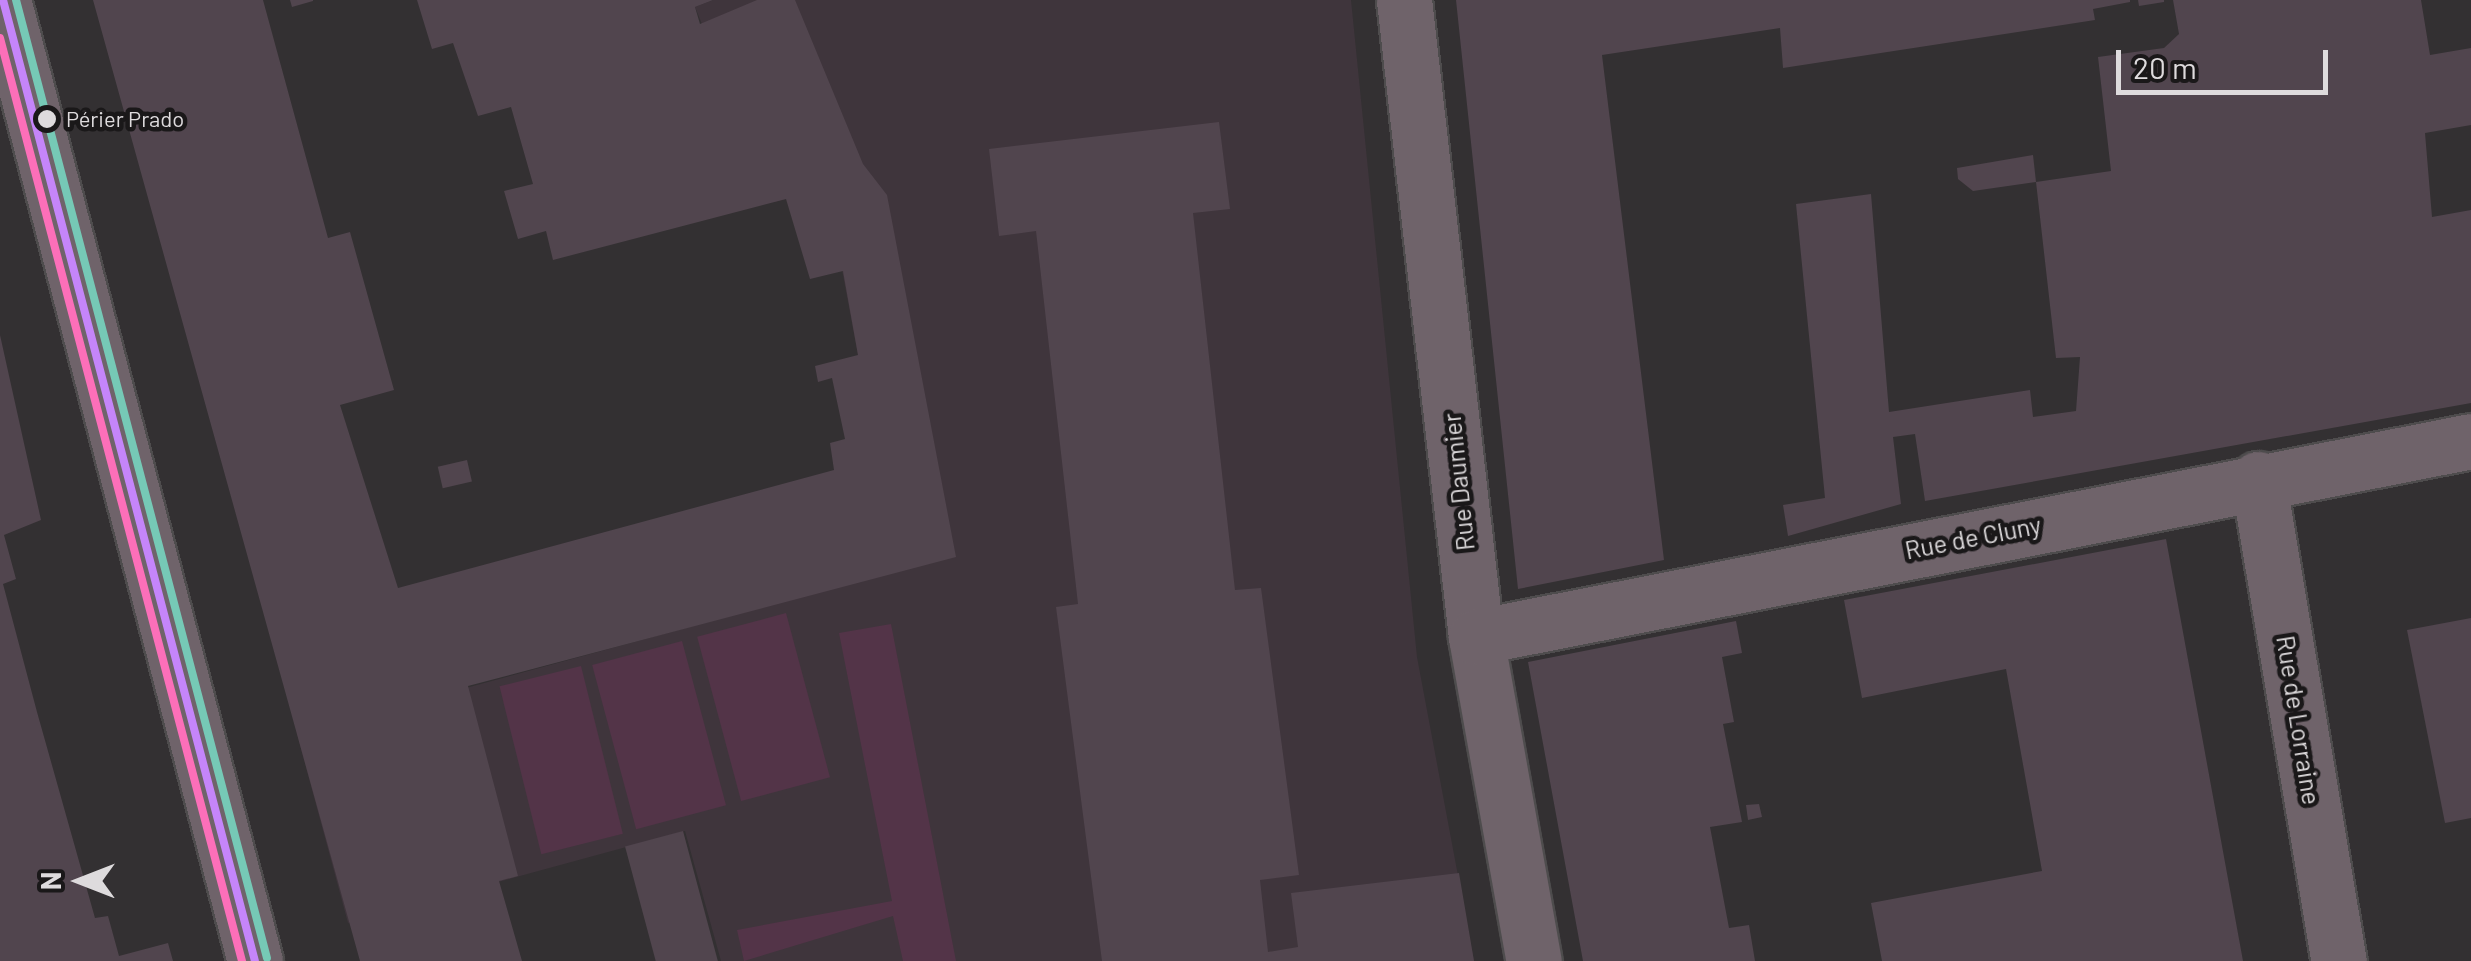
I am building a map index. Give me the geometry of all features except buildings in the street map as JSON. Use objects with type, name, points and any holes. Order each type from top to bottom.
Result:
[{"type":"street","points":[[3,0],[255,961]]},
{"type":"street","name":"Rue Daumier","points":[[1404,0],[1476,638],[1534,961]]},
{"type":"street","name":"Rue de Cluny","points":[[1476,638],[2258,479],[2471,442]]},
{"type":"street","name":"Rue de Lorraine","points":[[2258,479],[2339,961]]},
{"type":"shaded area","points":[[713,0],[1351,0],[1417,657],[1474,961],[721,961],[685,831],[348,923],[297,734],[898,570],[827,189],[774,202],[695,7]]},
{"type":"shaded area","points":[[786,613],[830,777],[741,801],[697,637]]},
{"type":"shaded area","points":[[891,624],[956,961],[903,961],[893,916],[744,961],[737,930],[892,901],[839,633]]},
{"type":"shaded area","points":[[682,641],[726,805],[636,829],[592,665]]},
{"type":"shaded area","points":[[581,666],[623,834],[541,854],[499,686]]},
{"type":"transit line","points":[[3,0],[255,961]]},
{"type":"transit line","points":[[16,0],[267,958]]},
{"type":"transit line","points":[[0,38],[242,961]]},
{"type":"place","name":"Périer Prado","points":[[47,119]]}]
